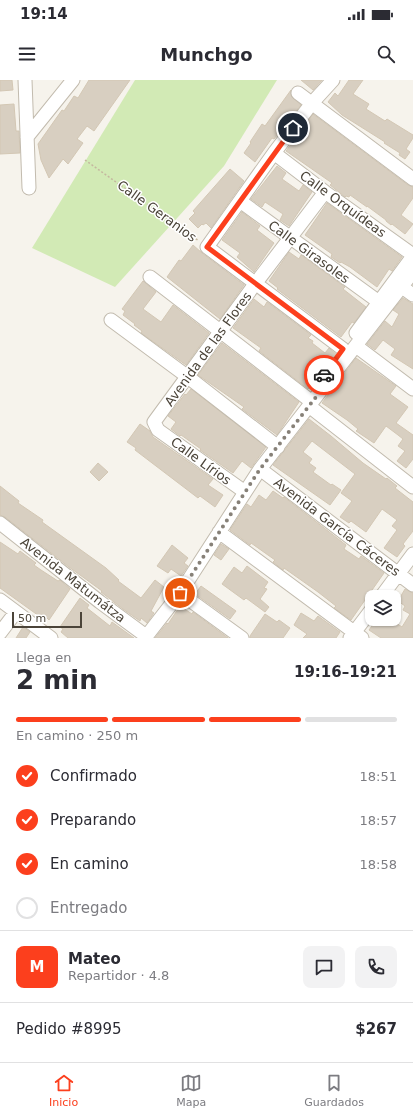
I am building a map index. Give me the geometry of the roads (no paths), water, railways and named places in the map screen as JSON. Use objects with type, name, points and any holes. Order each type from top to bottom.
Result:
[{"type":"street","points":[[25,80],[29,188]]},
{"type":"street","points":[[27,137],[73,80]]},
{"type":"street","points":[[240,201],[312,103],[333,80]]},
{"type":"street","points":[[298,93],[413,179]]},
{"type":"street","name":"Calle Orquídeas","points":[[274,153],[325,192],[413,255]]},
{"type":"street","name":"Avenida de las Flores","points":[[158,430],[154,422],[220,331],[325,192]]},
{"type":"street","name":"Calle Girasoles","points":[[240,201],[379,302]]},
{"type":"street","name":"Calle Geranios","points":[[240,201],[207,247],[343,349]]},
{"type":"street","points":[[312,402],[317,384],[413,255]]},
{"type":"street","points":[[145,637],[180,593],[260,469],[413,272]]},
{"type":"street","points":[[150,276],[312,402],[413,487]]},
{"type":"street","points":[[402,287],[413,295]]},
{"type":"street","points":[[111,320],[188,377],[278,447]]},
{"type":"street","points":[[356,346],[413,389]]},
{"type":"street","name":"Calle Lírios","points":[[158,430],[245,492]]},
{"type":"street","name":"Avenida García Cáceres","points":[[260,469],[413,585]]},
{"type":"street","name":"Avenida Matumátza","points":[[0,523],[145,637]]},
{"type":"street","points":[[219,532],[355,636],[365,620]]},
{"type":"street","points":[[386,590],[413,554]]},
{"type":"street","points":[[180,593],[242,638]]},
{"type":"street","points":[[0,600],[51,638]]},
{"type":"street","points":[[0,633],[16,612]]}]
